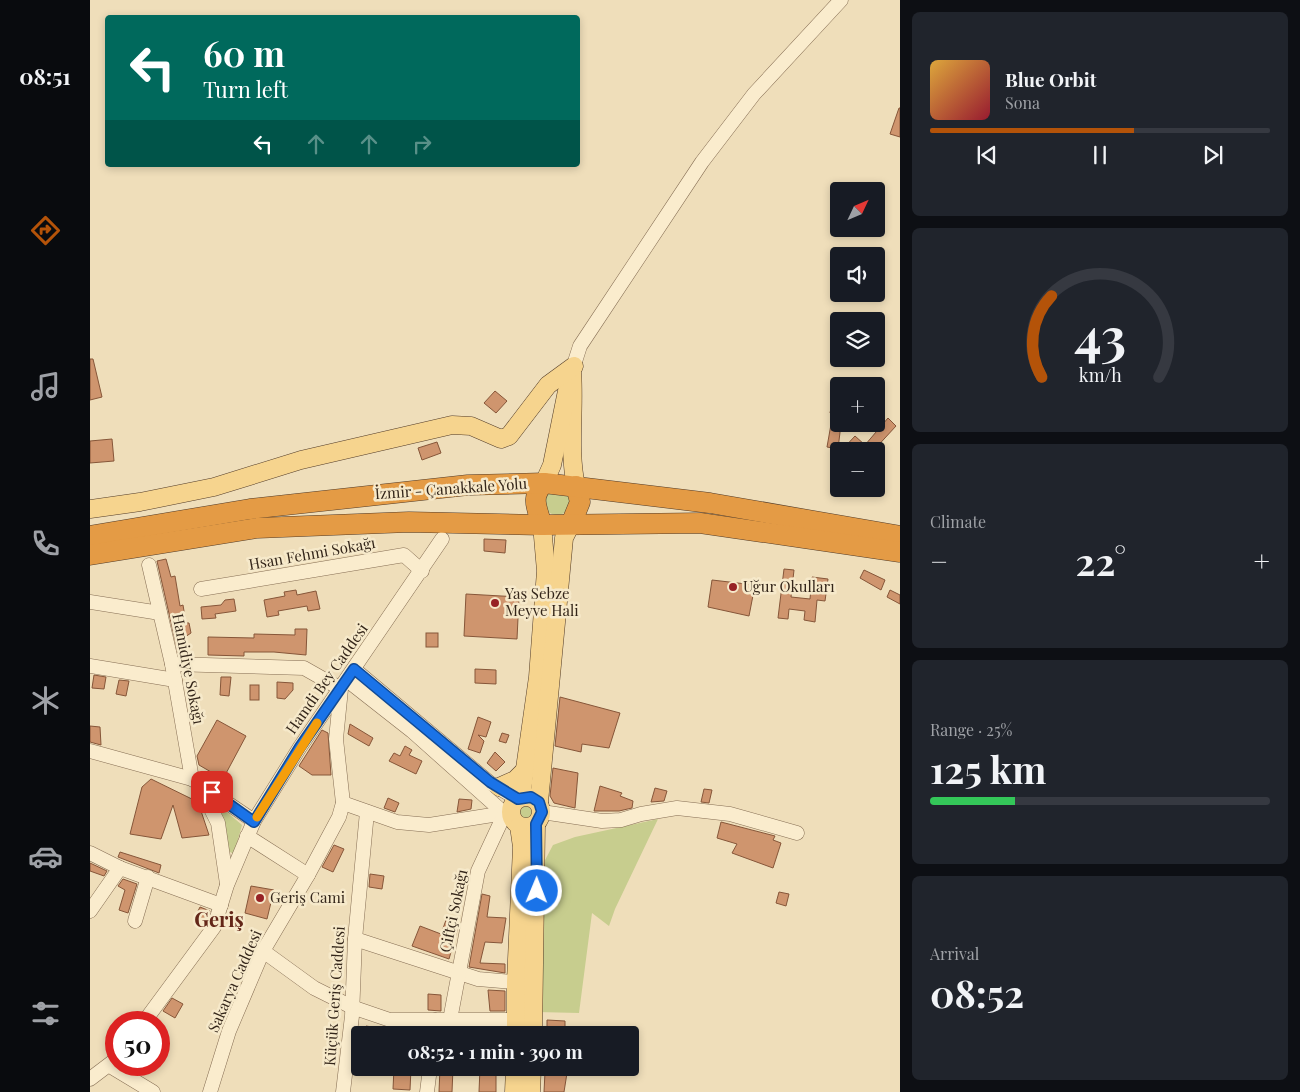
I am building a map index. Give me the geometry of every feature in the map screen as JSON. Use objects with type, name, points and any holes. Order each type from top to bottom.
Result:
[{"type":"highway","name":"İzmir - Çanakkale Yolu","points":[[90,536],[250,509],[468,485],[544,483],[710,504],[900,536]]},
{"type":"highway","points":[[542,525],[534,501],[536,494],[544,483]]},
{"type":"highway","points":[[571,524],[580,502],[576,486]]},
{"type":"highway","name":"İzmir - Çanakkale Yolu","points":[[90,555],[257,528],[409,522],[542,525],[700,523],[900,552]]},
{"type":"main road","points":[[90,509],[140,502],[214,487],[302,460],[452,425],[471,426],[501,439],[508,436],[545,388],[573,368]]},
{"type":"main road","points":[[544,483],[552,465],[564,400],[573,368]]},
{"type":"main road","points":[[573,368],[572,465],[576,486]]},
{"type":"main road","points":[[545,388],[555,385],[560,387],[564,400]]},
{"type":"main road","points":[[521,524],[533,540],[546,572]]},
{"type":"main road","points":[[525,1026],[516,982],[522,847],[564,538],[571,524]]},
{"type":"main road","points":[[526,816],[511,812],[520,798],[538,677],[546,572],[542,525]]},
{"type":"main road","points":[[499,787],[515,780],[523,772]]},
{"type":"main road","points":[[520,798],[531,797],[526,816],[535,984],[525,1026]]},
{"type":"main road","points":[[514,1092],[515,1076]]},
{"type":"main road","points":[[531,1092],[532,1076]]},
{"type":"street","points":[[573,368],[580,346],[702,162],[754,94],[841,0]]},
{"type":"street","name":"Hamdi Bey Caddesi","points":[[152,1011],[214,927],[227,885],[247,836],[300,747],[422,571],[442,539]]},
{"type":"street","name":"Hsan Fehmi Sokağı","points":[[202,589],[404,555],[422,571]]},
{"type":"street","name":"Hamidiye Sokağı","points":[[150,566],[195,780],[218,823],[227,885]]},
{"type":"street","points":[[90,602],[160,613]]},
{"type":"street","points":[[172,664],[304,668],[347,679],[490,782],[520,798]]},
{"type":"street","points":[[90,666],[175,680]]},
{"type":"street","points":[[347,679],[526,816]]},
{"type":"street","name":"Sakarya Caddesi","points":[[210,1092],[229,1031],[262,951],[335,826],[343,803],[336,739],[347,679]]},
{"type":"street","points":[[90,751],[195,780],[254,822]]},
{"type":"street","points":[[343,803],[397,822],[429,825],[526,816],[602,821],[621,820],[641,814],[677,808],[730,814],[797,832]]},
{"type":"street","name":"Küçük Geriş Caddesi","points":[[343,1092],[352,1007],[355,938],[367,812]]},
{"type":"street","name":"Çiftçi Sokağı","points":[[450,1020],[478,871],[526,816]]},
{"type":"street","points":[[247,836],[308,875]]},
{"type":"street","points":[[90,853],[120,868],[221,905]]},
{"type":"street","points":[[90,911],[120,868]]},
{"type":"street","points":[[135,921],[148,877]]},
{"type":"street","points":[[355,938],[478,979],[535,984]]},
{"type":"street","points":[[262,951],[314,988],[352,1007],[390,1020],[450,1020],[514,1026]]},
{"type":"street","points":[[434,1026],[435,1020]]},
{"type":"street","points":[[90,1079],[105,1068]]},
{"type":"street","points":[[132,1076],[153,1092]]},
{"type":"street","points":[[427,1092],[429,1076]]},
{"type":"green space","points":[[557,489],[566,493],[570,502],[566,511],[557,515],[548,511],[544,502],[548,493]]},
{"type":"green space","points":[[526,802],[533,805],[536,812],[533,819],[526,822],[519,819],[516,812],[519,805]]},
{"type":"green space","points":[[221,807],[242,825],[234,854],[226,850]]},
{"type":"green space","points":[[658,819],[615,909],[609,926],[592,913],[579,1013],[537,1012],[543,864],[553,845],[575,837]]},
{"type":"building","points":[[900,108],[900,137],[890,134]]},
{"type":"building","points":[[90,359],[93,359],[102,397],[90,400]]},
{"type":"building","points":[[495,391],[507,401],[496,413],[484,403]]},
{"type":"building","points":[[888,418],[896,426],[881,442],[868,442],[876,432],[885,432],[885,422]]},
{"type":"building","points":[[830,430],[830,432],[840,432],[839,442],[830,442],[830,448],[827,447]]},
{"type":"building","points":[[855,436],[862,442],[849,442]]},
{"type":"building","points":[[112,439],[114,461],[90,463],[90,441]]},
{"type":"building","points":[[437,442],[441,453],[422,460],[418,448]]},
{"type":"building","points":[[484,539],[506,540],[505,553],[484,551]]},
{"type":"building","points":[[166,559],[171,577],[175,576],[180,606],[183,605],[186,623],[189,623],[191,633],[185,637],[187,652],[178,653],[157,561]]},
{"type":"building","points":[[784,569],[794,570],[791,597],[810,599],[812,577],[828,579],[825,601],[817,600],[815,622],[804,620],[805,611],[789,609],[788,619],[778,618]]},
{"type":"building","points":[[864,570],[885,580],[881,590],[860,578]]},
{"type":"building","points":[[712,580],[755,585],[749,616],[708,607]]},
{"type":"building","points":[[296,590],[297,595],[316,591],[320,609],[308,611],[307,606],[278,611],[279,615],[267,617],[264,600],[285,596],[284,592]]},
{"type":"building","points":[[890,590],[900,595],[900,604],[887,597]]},
{"type":"building","points":[[466,594],[519,597],[517,639],[464,636]]},
{"type":"building","points":[[234,599],[236,611],[215,614],[216,618],[202,619],[201,607],[221,605],[225,600]]},
{"type":"building","points":[[295,629],[307,629],[306,655],[244,652],[244,656],[208,655],[208,637],[254,638],[254,634],[295,635]]},
{"type":"building","points":[[426,633],[438,633],[438,647],[426,647]]},
{"type":"building","points":[[475,669],[496,670],[496,684],[475,683]]},
{"type":"building","points":[[94,675],[106,677],[104,689],[92,688]]},
{"type":"building","points":[[221,677],[231,677],[229,696],[220,695]]},
{"type":"building","points":[[119,680],[129,681],[126,696],[116,694]]},
{"type":"building","points":[[277,682],[293,683],[293,690],[285,699],[277,698]]},
{"type":"building","points":[[250,685],[259,685],[259,700],[250,700]]},
{"type":"building","points":[[560,697],[620,713],[609,748],[582,744],[581,752],[555,746]]},
{"type":"building","points":[[478,717],[491,722],[486,737],[478,735],[484,741],[480,753],[468,749]]},
{"type":"building","points":[[217,720],[246,736],[223,779],[199,765],[197,756]]},
{"type":"building","points":[[350,724],[373,738],[369,746],[348,734]]},
{"type":"building","points":[[90,726],[100,727],[101,745],[90,742]]},
{"type":"building","points":[[322,730],[328,733],[331,775],[312,775],[299,766]]},
{"type":"building","points":[[502,733],[509,735],[506,743],[499,741]]},
{"type":"building","points":[[405,746],[412,750],[409,755],[422,761],[416,774],[389,761],[394,753],[400,756]]},
{"type":"building","points":[[495,752],[505,762],[496,771],[487,763]]},
{"type":"building","points":[[553,768],[578,773],[575,808],[554,803],[550,796]]},
{"type":"building","points":[[151,779],[198,802],[209,835],[182,838],[173,805],[161,839],[130,834],[142,787]]},
{"type":"building","points":[[600,786],[622,793],[620,796],[633,801],[632,808],[619,811],[594,811]]},
{"type":"building","points":[[655,788],[667,791],[664,801],[651,802]]},
{"type":"building","points":[[704,789],[712,790],[709,803],[701,802]]},
{"type":"building","points":[[388,798],[399,803],[395,812],[384,808]]},
{"type":"building","points":[[459,799],[472,800],[471,809],[457,812]]},
{"type":"building","points":[[721,822],[775,836],[773,840],[781,843],[773,868],[732,853],[737,844],[717,838]]},
{"type":"building","points":[[334,845],[344,849],[333,872],[322,867]]},
{"type":"building","points":[[120,852],[161,865],[159,873],[118,857]]},
{"type":"building","points":[[90,863],[107,871],[104,876],[90,871]]},
{"type":"building","points":[[370,874],[384,876],[382,889],[369,887]]},
{"type":"building","points":[[123,879],[137,884],[128,913],[119,910],[125,890],[118,886]]},
{"type":"building","name":"Geriş Cami","points":[[251,886],[274,890],[267,919],[245,913]]},
{"type":"building","points":[[779,892],[789,894],[786,906],[776,903]]},
{"type":"building","points":[[482,894],[490,896],[487,917],[506,918],[502,943],[485,942],[480,963],[505,964],[505,973],[469,967]]},
{"type":"building","points":[[200,907],[210,911],[206,922],[195,917]]},
{"type":"building","points":[[446,920],[459,924],[449,959],[412,946],[420,926],[441,934]]},
{"type":"building","points":[[488,990],[505,991],[505,1011],[490,1011]]},
{"type":"building","points":[[428,994],[441,995],[441,1011],[428,1010]]},
{"type":"building","points":[[172,998],[183,1004],[175,1018],[170,1015],[170,1011],[163,1011]]},
{"type":"building","points":[[547,1020],[565,1021],[565,1026],[547,1026]]},
{"type":"building","points":[[394,1076],[411,1076],[410,1090],[393,1089]]},
{"type":"building","points":[[440,1076],[453,1076],[452,1092],[439,1092]]},
{"type":"building","points":[[480,1076],[496,1076],[496,1092],[479,1092]]},
{"type":"building","points":[[545,1076],[567,1076],[564,1092],[544,1092]]},
{"type":"slow traffic","points":[[257,817],[317,723]]},
{"type":"place","name":"Uğur Okulları","points":[[733,587]]},
{"type":"place","name":"Yaş Sebze Meyve Hali","points":[[495,603]]},
{"type":"place","name":"Geriş Cami","points":[[260,898]]},
{"type":"district","name":"Geriş","points":[[219,920]]},
{"type":"route","points":[[212,792],[254,822],[300,747],[354,669],[490,782],[518,799],[521,797],[531,797],[539,802],[542,817],[536,824],[538,854],[537,891]]}]
